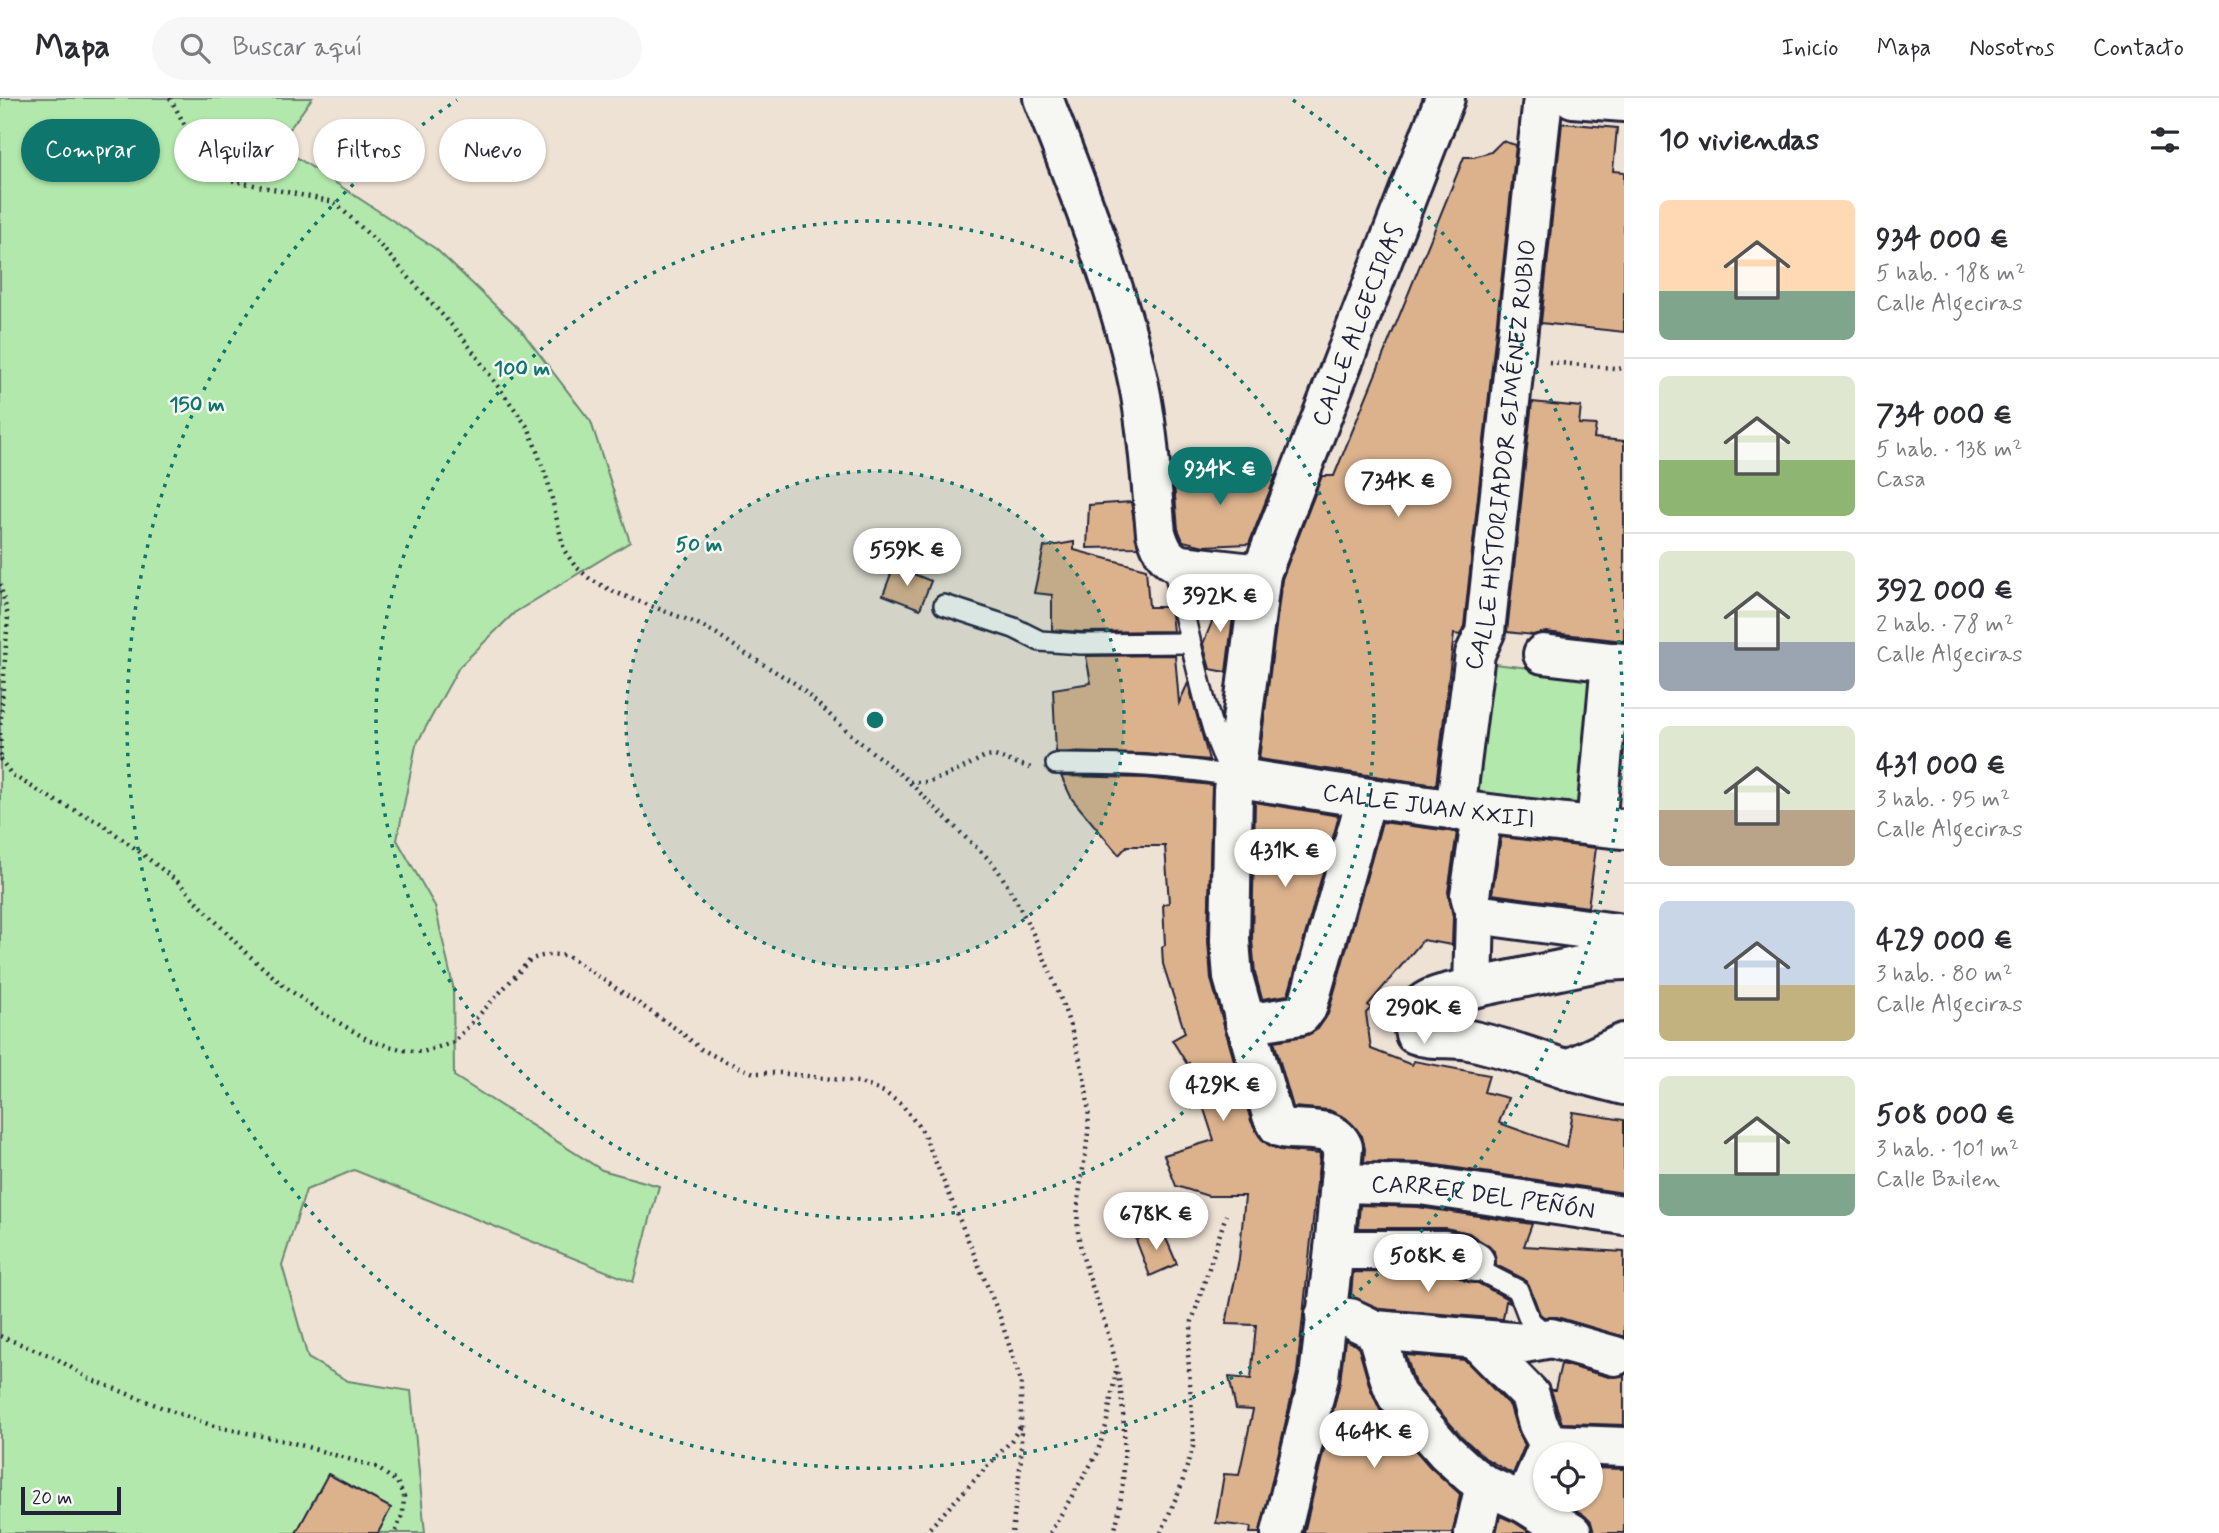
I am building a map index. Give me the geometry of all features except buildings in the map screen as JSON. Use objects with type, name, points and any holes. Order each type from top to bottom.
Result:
[{"type":"street","points":[[1043,98],[1089,220],[1129,345],[1145,415],[1156,533],[1164,555],[1181,565],[1261,574]]},
{"type":"street","name":"CALLE ALGECIRAS","points":[[1281,1533],[1319,1377],[1334,1250],[1342,1147],[1336,1136],[1326,1131],[1283,1129],[1275,1121],[1245,1024],[1233,977],[1231,951],[1235,777],[1261,574],[1445,98]]},
{"type":"street","name":"CALLE HISTORIADOR GIMÉNEZ RUBIO","points":[[1473,988],[1475,914],[1470,895],[1468,813],[1475,654],[1485,632],[1543,98]]},
{"type":"street","points":[[1573,98],[1624,102]]},
{"type":"street","points":[[1543,653],[1618,663],[1610,827]]},
{"type":"street","name":"CALLE JUAN XXIII","points":[[1235,777],[1468,813],[1610,827]]},
{"type":"street","points":[[1245,1024],[1301,1015],[1307,1008],[1366,799]]},
{"type":"street","points":[[1475,914],[1624,934]]},
{"type":"street","points":[[1624,960],[1603,961],[1430,999],[1418,1007],[1412,1016],[1415,1034],[1426,1038],[1458,1037],[1479,1042],[1624,1086]]},
{"type":"street","points":[[1574,1072],[1577,1065],[1624,1043]]},
{"type":"street","name":"CARRER DEL PEÑÓN","points":[[1340,1183],[1420,1185],[1624,1215]]},
{"type":"street","points":[[1334,1250],[1445,1250],[1458,1252],[1475,1262]]},
{"type":"street","points":[[1325,1315],[1350,1318],[1375,1330],[1524,1343],[1551,1338],[1615,1356]]},
{"type":"street","points":[[1375,1330],[1384,1350],[1397,1396],[1446,1452],[1485,1485],[1524,1503],[1572,1533]]},
{"type":"street","points":[[1475,1339],[1530,1395],[1538,1424],[1548,1442]]},
{"type":"street","points":[[1603,1446],[1624,1447]]},
{"type":"street","points":[[1524,1503],[1533,1482]]},
{"type":"street","points":[[1474,1533],[1485,1485]]},
{"type":"lane","points":[[1172,561],[1214,734],[1222,756],[1235,777]]},
{"type":"lane","points":[[944,605],[1014,628],[1040,641],[1081,644],[1190,643]]},
{"type":"lane","points":[[1056,764],[1121,764],[1235,777]]},
{"type":"lane","points":[[1475,1262],[1481,1271],[1518,1290],[1530,1321],[1551,1338]]},
{"type":"path","points":[[170,98],[198,148],[217,172],[230,180],[334,202],[378,243],[463,338],[529,429],[548,482],[564,550],[575,566],[590,579],[614,592],[696,623],[717,634],[796,684],[857,740],[910,782],[995,867],[1025,917],[1065,1013],[1083,1071],[1088,1107],[1078,1232],[1117,1369],[1124,1416],[1121,1505],[1114,1533]]},
{"type":"path","points":[[1514,359],[1624,369]]},
{"type":"path","points":[[0,584],[8,616],[0,732],[1,761],[12,775],[99,822],[136,849],[178,882],[244,951],[285,986],[319,1011],[370,1041],[404,1051],[423,1052],[454,1042],[530,960],[555,954],[568,956],[678,1030],[701,1049],[724,1061],[754,1073],[780,1073],[858,1082],[884,1092],[902,1105],[923,1132],[999,1314],[1021,1382],[1021,1459],[1012,1533]]},
{"type":"path","points":[[910,782],[929,782],[984,757],[995,757],[1033,769],[1056,764]]},
{"type":"path","points":[[1161,1533],[1181,1486],[1194,1444],[1188,1355],[1192,1321],[1226,1215]]},
{"type":"path","points":[[0,1336],[54,1357],[88,1378],[214,1426],[290,1442],[376,1467],[397,1482],[404,1496],[403,1513],[395,1533]]},
{"type":"path","points":[[1050,1533],[1097,1454],[1106,1426],[1117,1369]]},
{"type":"path","points":[[925,1533],[1011,1441],[1022,1424]]},
{"type":"green space","points":[[0,98],[312,98],[297,119],[174,119],[174,182],[299,182],[299,159],[313,168],[313,182],[334,182],[436,249],[520,329],[591,422],[630,542],[514,613],[459,667],[416,745],[397,840],[435,906],[453,986],[454,1076],[602,1170],[659,1186],[633,1282],[354,1170],[306,1190],[282,1265],[308,1358],[348,1381],[411,1391],[425,1533],[0,1533]]},
{"type":"green space","points":[[1485,663],[1593,675],[1580,811],[1469,799]]}]
